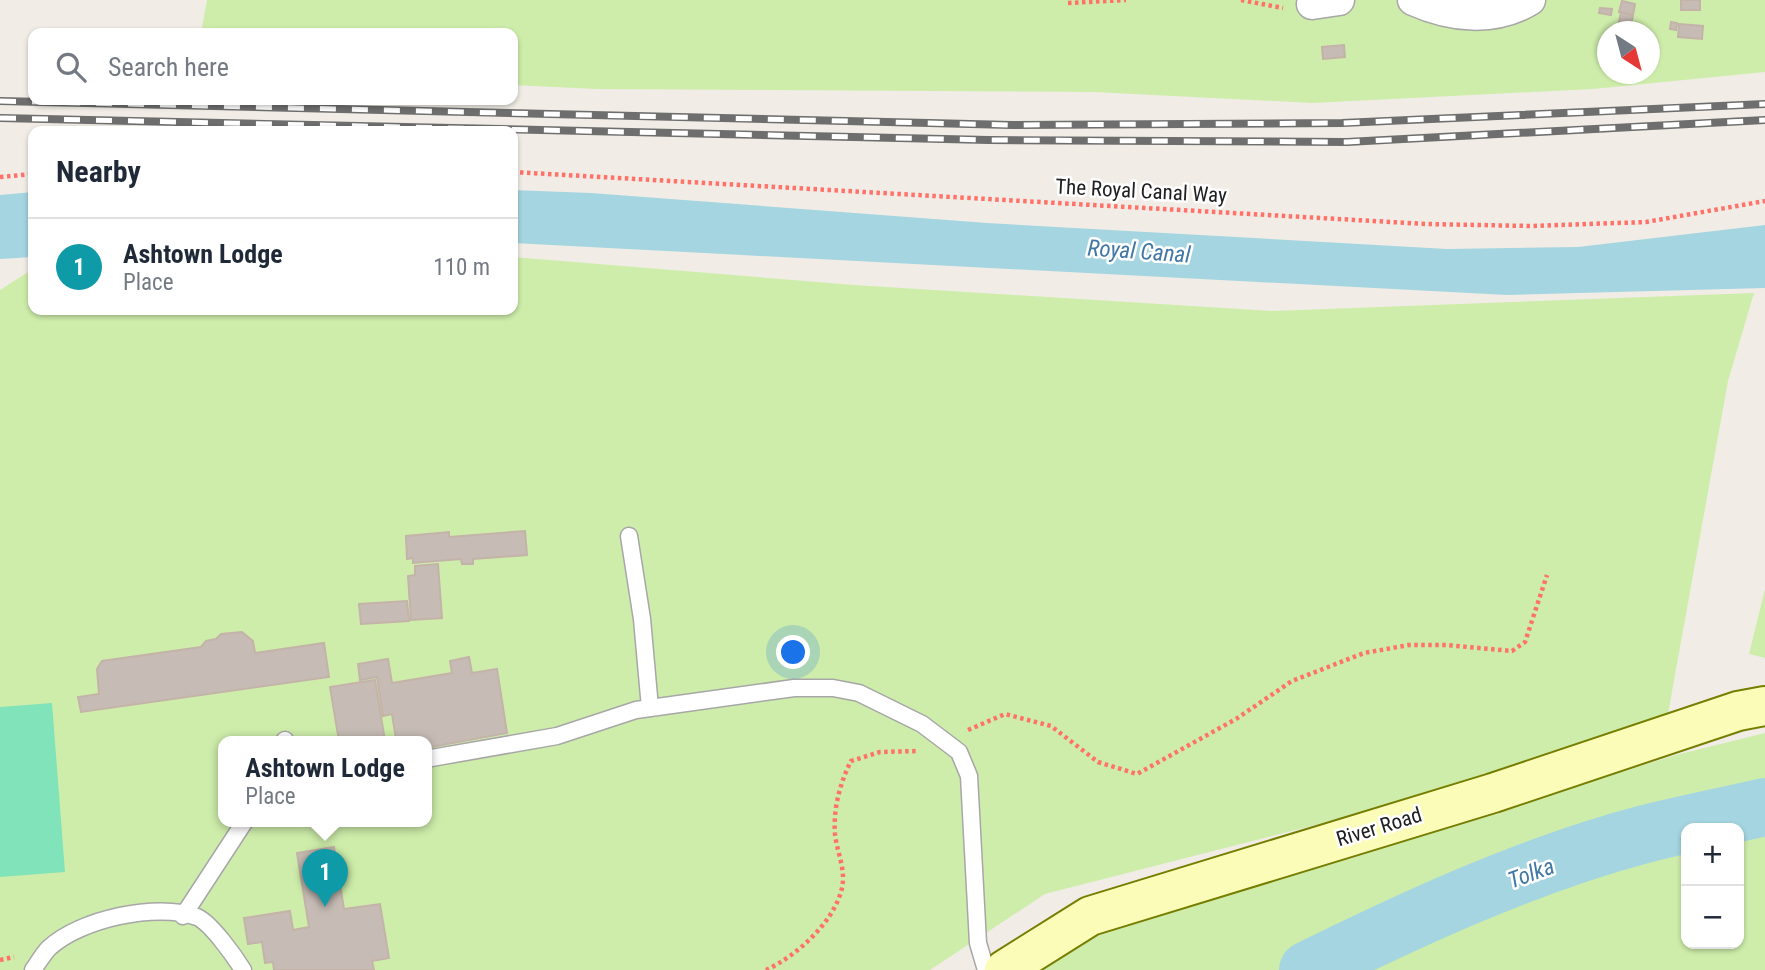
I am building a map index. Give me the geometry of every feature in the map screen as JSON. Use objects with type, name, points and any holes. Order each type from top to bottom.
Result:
[{"type":"main road","name":"River Road","points":[[1004,970],[1090,916],[1493,793],[1738,711],[1765,706]]},
{"type":"street","points":[[1413,0],[1427,6],[1483,17],[1513,10],[1530,0]]},
{"type":"lane","points":[[629,536],[650,708]]},
{"type":"lane","points":[[432,758],[557,736],[650,708],[794,688],[833,688],[859,693],[922,724],[959,752],[969,776],[978,943],[986,970]]},
{"type":"lane","points":[[183,916],[241,827]]},
{"type":"lane","points":[[33,970],[49,948],[81,927],[146,911],[199,918],[224,944],[243,970]]},
{"type":"path","points":[[1068,4],[1125,0]]},
{"type":"path","points":[[1241,0],[1255,5],[1287,9],[1326,2]]},
{"type":"path","name":"The Royal Canal Way","points":[[518,172],[1426,224],[1531,226],[1646,222],[1765,201]]},
{"type":"path","points":[[0,177],[28,174]]},
{"type":"path","points":[[953,746],[967,730],[1005,714],[1051,726],[1098,762],[1137,774],[1236,719],[1292,681],[1364,653],[1409,645],[1446,645],[1512,651],[1525,642],[1547,575]]},
{"type":"path","points":[[766,970],[782,962],[807,942],[830,913],[842,888],[842,861],[835,835],[837,803],[841,780],[851,761],[880,752],[920,751],[922,724]]},
{"type":"green space","points":[[207,0],[1765,0],[1765,72],[1660,82],[1660,21],[1597,21],[1597,84],[1644,84],[1313,103],[1094,92],[596,89],[518,85],[518,28],[202,28]]},
{"type":"green space","points":[[518,257],[854,285],[1273,311],[1754,293],[1728,381],[1664,736],[1045,894],[930,970],[0,970],[0,290],[28,272],[28,315],[518,315]]},
{"type":"green space","points":[[1765,589],[1765,658],[1749,654]]},
{"type":"green space","points":[[52,703],[65,872],[0,877],[0,707]]},
{"type":"green space","points":[[1765,733],[1765,970],[1041,970],[1097,935],[1676,755]]},
{"type":"water","name":"Royal Canal","points":[[518,190],[591,193],[987,223],[1447,249],[1578,247],[1765,225],[1765,288],[1507,295],[518,243]]},
{"type":"water","points":[[28,192],[28,257],[0,259],[0,195]]},
{"type":"building","points":[[1681,0],[1700,0],[1700,10],[1681,10]]},
{"type":"building","points":[[1622,1],[1635,4],[1633,15],[1619,12]]},
{"type":"building","points":[[1600,8],[1612,9],[1611,15],[1599,13]]},
{"type":"building","points":[[1621,12],[1633,15],[1632,21],[1619,21]]},
{"type":"building","points":[[1671,22],[1677,23],[1676,30],[1670,29]]},
{"type":"building","points":[[1679,24],[1703,26],[1702,39],[1678,37]]},
{"type":"building","points":[[1344,45],[1345,57],[1323,59],[1322,47]]},
{"type":"building","points":[[525,531],[527,555],[473,559],[473,564],[462,564],[461,559],[413,563],[413,558],[407,559],[406,536],[449,532],[449,537]]},
{"type":"building","points":[[438,564],[442,618],[411,620],[408,576],[415,575],[415,566]]},
{"type":"building","points":[[407,601],[409,621],[361,624],[359,604]]},
{"type":"building","points":[[242,632],[253,641],[255,653],[324,643],[329,677],[81,712],[78,697],[99,694],[97,669],[102,661],[201,647],[206,641],[216,639],[221,634]]},
{"type":"building","points":[[469,657],[472,673],[497,669],[507,733],[432,747],[432,736],[396,736],[392,714],[383,716],[377,677],[360,680],[358,664],[388,659],[392,683],[452,673],[450,661]]},
{"type":"building","points":[[375,680],[384,736],[338,736],[330,687]]},
{"type":"building","points":[[334,847],[344,909],[380,904],[389,958],[372,961],[374,970],[274,970],[273,962],[265,963],[262,942],[248,944],[244,918],[290,911],[293,930],[309,927],[297,853]]},
{"type":"waterway","name":"Tolka","points":[[1308,970],[1431,912],[1558,861],[1645,834],[1765,807]]},
{"type":"railway","points":[[0,101],[28,102]]},
{"type":"railway","points":[[169,105],[1012,125],[1342,123],[1765,104]]},
{"type":"railway","points":[[0,118],[360,126]]},
{"type":"railway","points":[[518,130],[989,140],[1347,142],[1765,120]]},
{"type":"place","name":"Ashtown Lodge","points":[[325,907]]}]
